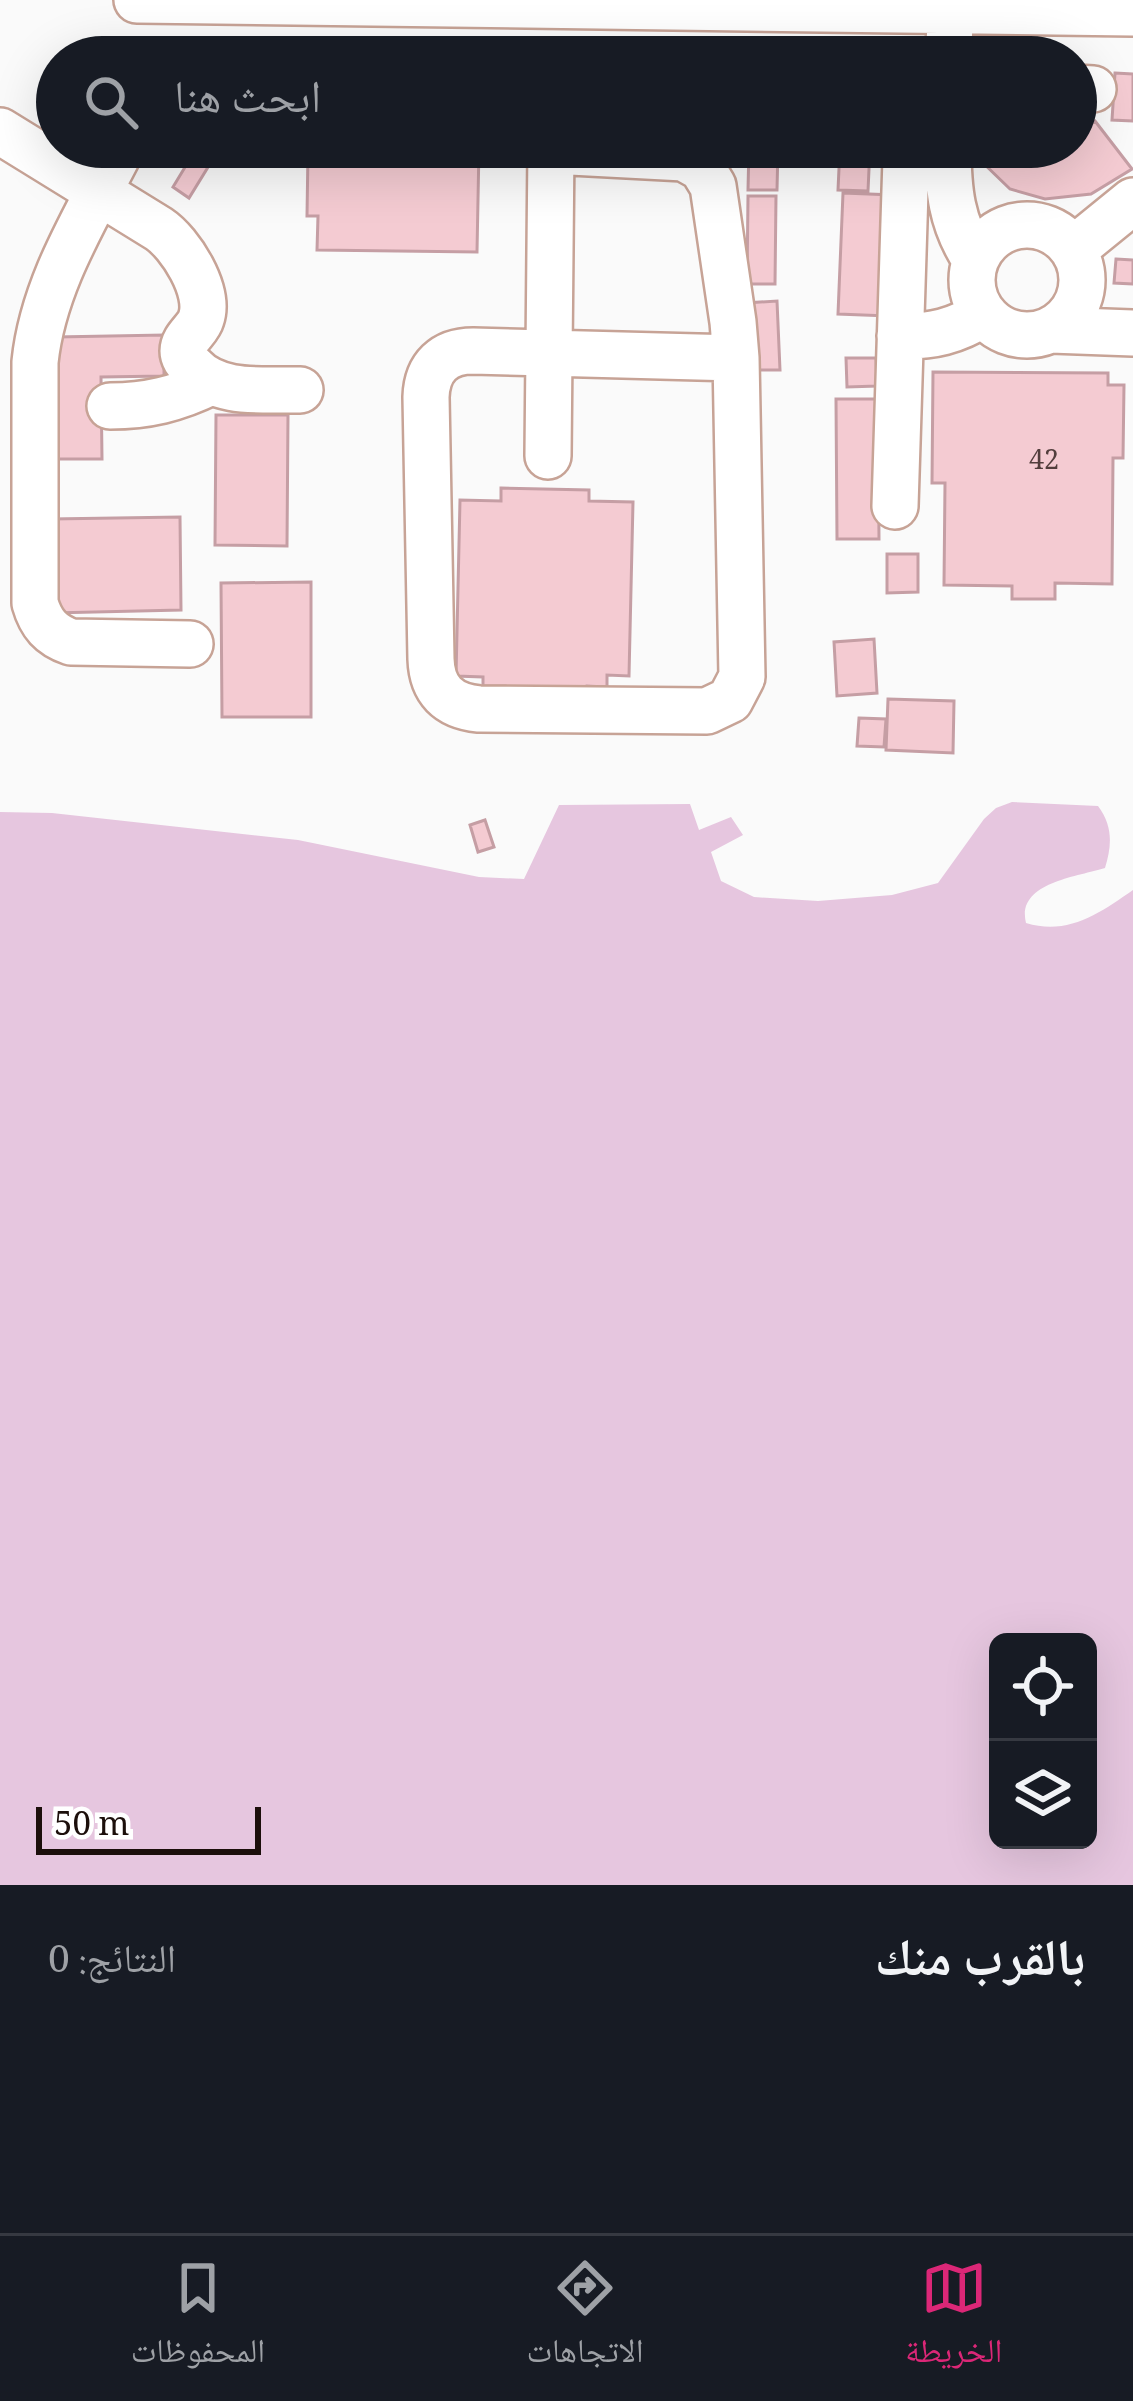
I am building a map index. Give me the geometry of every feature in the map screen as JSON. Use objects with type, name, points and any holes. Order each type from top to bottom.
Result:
[{"type":"street","points":[[136,0],[1133,13]]},
{"type":"street","points":[[949,36],[950,10]]},
{"type":"street","points":[[0,130],[36,153]]},
{"type":"street","points":[[59,168],[168,235],[183,252],[204,312],[185,343],[188,364],[211,382],[232,388],[300,390]]},
{"type":"street","points":[[112,168],[58,272],[42,316],[35,362],[35,603],[47,628],[71,642],[190,644]]},
{"type":"street","points":[[548,456],[551,168]]},
{"type":"street","points":[[702,168],[716,196],[736,358],[742,677],[730,700],[707,711],[464,708],[449,701],[432,675],[426,384],[438,362],[460,351],[736,358]]},
{"type":"street","points":[[895,506],[906,168]]},
{"type":"street","points":[[949,168],[950,203],[963,242],[975,259]]},
{"type":"street","points":[[1074,249],[1133,201]]},
{"type":"street","points":[[1051,330],[1077,304],[1083,285],[1074,249],[1047,228],[1030,224],[997,233],[983,244],[971,278],[983,314],[997,327],[1033,335],[1051,330],[1133,333]]},
{"type":"street","points":[[900,336],[935,335],[983,314]]},
{"type":"street","points":[[110,406],[152,404],[211,382]]},
{"type":"shaded area","points":[[1012,802],[1098,806],[1103,813],[1110,844],[1105,868],[1039,890],[1025,910],[1026,923],[1070,924],[1133,890],[1133,1885],[0,1885],[0,812],[52,813],[298,840],[479,877],[524,879],[559,805],[690,804],[699,830],[731,817],[743,835],[711,852],[721,881],[754,897],[818,901],[892,895],[938,883],[984,819]]},
{"type":"building","points":[[1115,73],[1133,74],[1133,121],[1112,120]]},
{"type":"building","points":[[1097,124],[1132,169],[1091,194],[1045,199],[1010,189],[988,168],[1097,168]]},
{"type":"building","points":[[184,168],[207,168],[189,198],[173,187]]},
{"type":"building","points":[[308,168],[479,168],[477,252],[317,250],[318,216],[307,216]]},
{"type":"building","points":[[749,168],[778,168],[777,190],[748,190]]},
{"type":"building","points":[[839,168],[869,168],[868,191],[838,190]]},
{"type":"building","points":[[843,193],[893,195],[888,316],[838,314]]},
{"type":"building","points":[[748,196],[776,196],[775,284],[747,284]]},
{"type":"building","points":[[1116,259],[1133,260],[1133,284],[1114,283]]},
{"type":"building","points":[[777,301],[780,370],[748,370],[746,303]]},
{"type":"building","points":[[164,335],[164,376],[101,377],[102,459],[58,459],[56,337]]},
{"type":"building","points":[[846,358],[876,358],[877,386],[847,387]]},
{"type":"building","points":[[933,372],[1108,373],[1108,385],[1124,385],[1123,458],[1113,458],[1112,584],[1055,583],[1055,599],[1012,599],[1012,586],[944,585],[945,483],[932,483]]},
{"type":"building","points":[[836,399],[878,399],[879,539],[837,539]]},
{"type":"building","points":[[216,415],[288,415],[287,546],[215,545]]},
{"type":"building","points":[[501,488],[589,490],[589,501],[633,502],[629,676],[607,675],[607,687],[587,686],[586,698],[504,696],[505,686],[483,686],[483,677],[456,676],[460,500],[501,501]]},
{"type":"building","points":[[180,517],[181,610],[52,613],[51,519]]},
{"type":"building","points":[[887,554],[918,554],[918,592],[887,593]]},
{"type":"building","points":[[311,582],[311,717],[222,717],[221,583]]},
{"type":"building","points":[[874,639],[877,693],[837,696],[834,642]]},
{"type":"building","points":[[888,699],[954,701],[953,753],[886,750]]},
{"type":"building","points":[[859,718],[886,719],[884,747],[857,746]]},
{"type":"building","points":[[485,820],[494,847],[478,852],[470,825]]}]
